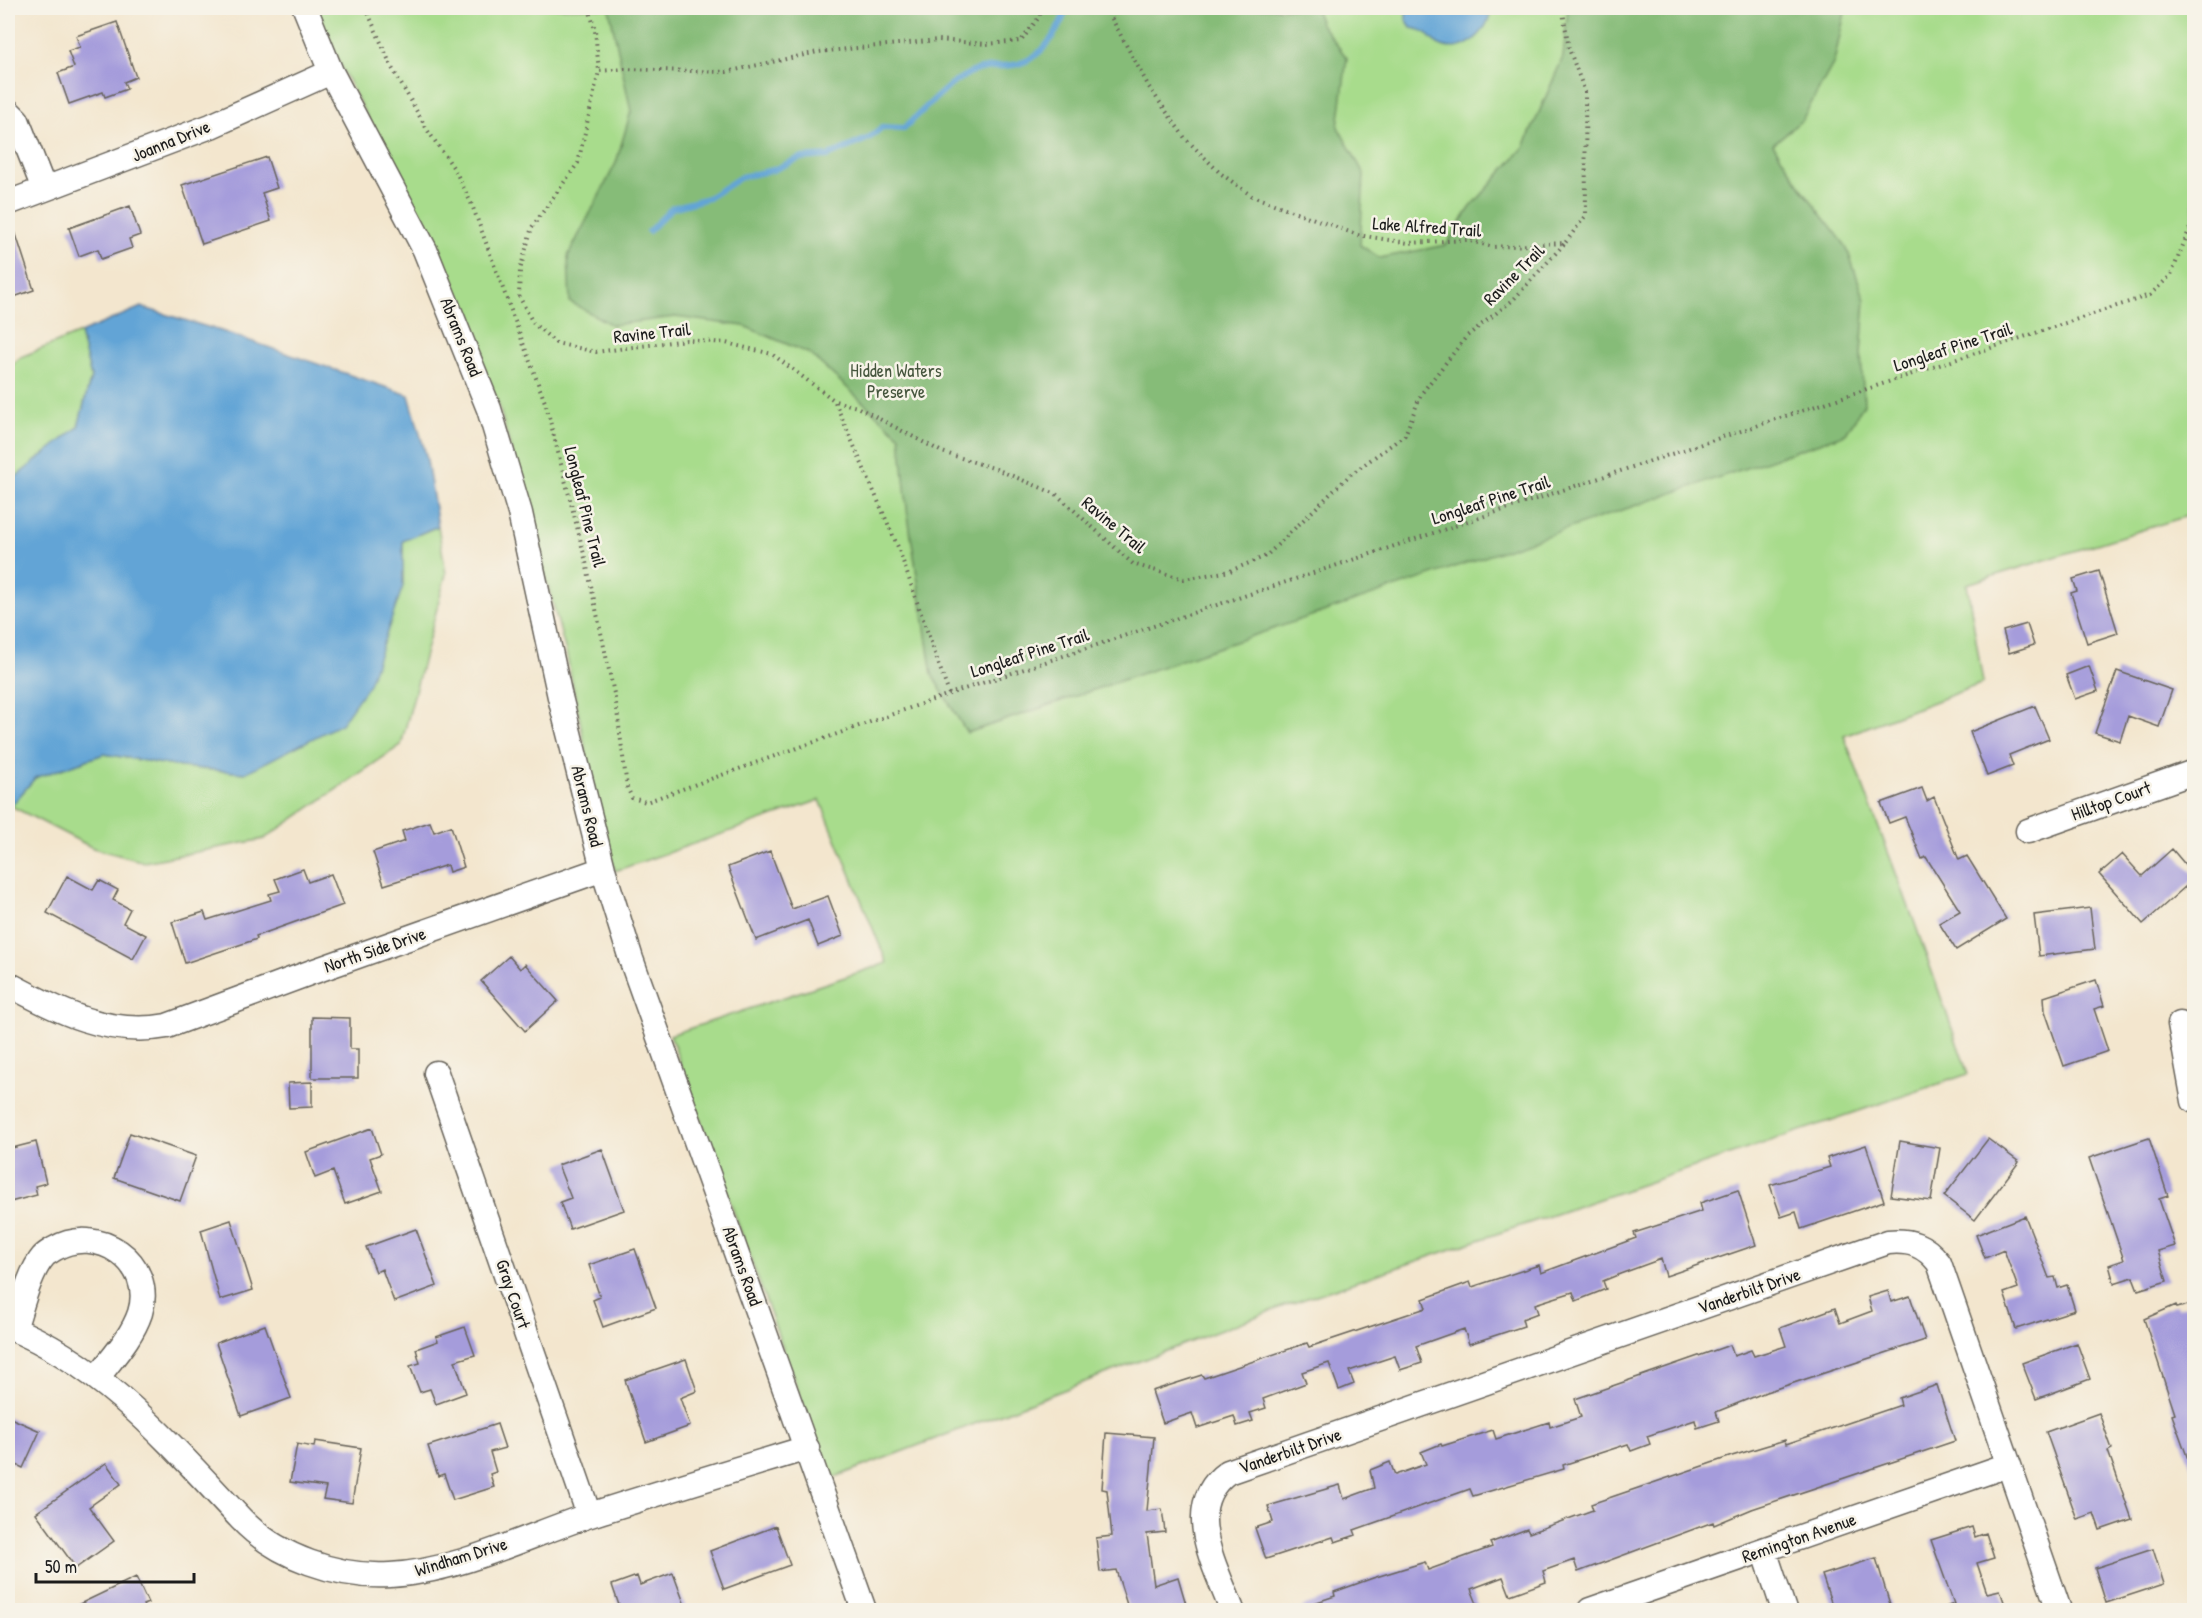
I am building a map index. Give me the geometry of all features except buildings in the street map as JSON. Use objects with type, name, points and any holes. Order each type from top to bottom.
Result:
[{"type":"street","name":"Abrams Road","points":[[304,8],[331,72],[425,250],[489,409],[520,513],[560,697],[603,869],[631,959],[864,1611]]},
{"type":"street","name":"Joanna Drive","points":[[8,203],[211,126],[331,72]]},
{"type":"street","points":[[8,111],[17,120],[44,189]]},
{"type":"street","name":"Hilltop Court","points":[[2028,831],[2194,772]]},
{"type":"street","name":"North Side Drive","points":[[8,984],[60,1011],[94,1024],[118,1029],[147,1030],[167,1026],[235,1003],[312,972],[603,869]]},
{"type":"street","points":[[2180,1023],[2194,1101]]},
{"type":"street","name":"Gray Court","points":[[436,1073],[589,1515]]},
{"type":"street","name":"Vanderbilt Drive","points":[[1232,1611],[1205,1536],[1205,1503],[1211,1487],[1228,1472],[1888,1242],[1904,1240],[1918,1244],[1930,1252],[1939,1263],[2059,1611]]},
{"type":"street","points":[[11,1328],[43,1256],[64,1243],[77,1241],[95,1241],[115,1247],[129,1261],[138,1278],[142,1293],[140,1312],[126,1340],[97,1378]]},
{"type":"street","name":"Windham Drive","points":[[11,1328],[66,1355],[97,1378],[151,1426],[257,1533],[285,1551],[318,1565],[352,1573],[387,1575],[413,1573],[447,1565],[589,1515],[807,1448]]},
{"type":"street","name":"Remington Avenue","points":[[1590,1611],[2008,1465]]},
{"type":"street","points":[[1764,1550],[1784,1611]]},
{"type":"path","name":"Longleaf Pine Trail","points":[[366,8],[392,68],[428,131],[455,170],[472,205],[546,405],[586,562],[616,703],[627,787],[632,798],[646,802],[949,694],[2150,295],[2171,275],[2194,218]]},
{"type":"path","name":"Ravine Trail","points":[[589,8],[595,30],[598,71],[578,163],[532,227],[520,270],[519,296],[533,323],[556,343],[596,352],[686,340],[726,343],[772,354],[835,401],[857,407],[942,452],[1056,494],[1133,564],[1184,579],[1230,571],[1266,556],[1352,474],[1405,435],[1421,394],[1467,336],[1514,300],[1565,243]]},
{"type":"path","points":[[598,71],[625,69],[726,72],[829,51],[938,40],[986,44],[1021,41],[1040,16],[1040,8]]},
{"type":"path","name":"Lake Alfred Trail","points":[[1107,8],[1149,87],[1185,138],[1220,173],[1252,196],[1358,235],[1408,243],[1467,240],[1493,247],[1565,243]]},
{"type":"path","points":[[1564,9],[1569,49],[1585,92],[1586,215],[1565,243]]},
{"type":"path","points":[[835,401],[898,547],[949,694]]},
{"type":"green space","name":"Hidden Waters Preserve","points":[[316,8],[2194,8],[2194,514],[1967,584],[1983,683],[1844,736],[1913,918],[1968,1074],[1284,1306],[830,1479],[670,1035],[887,963],[820,800],[615,871],[591,776],[566,652],[499,406],[434,245],[341,67]]},
{"type":"green space","name":"Hidden Waters Preserve","points":[[609,8],[1315,8],[1321,24],[1347,58],[1338,127],[1364,174],[1360,245],[1380,258],[1446,245],[1470,208],[1524,147],[1563,57],[1568,8],[1846,8],[1834,62],[1802,120],[1773,144],[1803,190],[1846,246],[1865,300],[1861,354],[1864,404],[1846,434],[967,733],[932,675],[907,509],[900,436],[810,354],[744,326],[675,317],[612,325],[570,302],[568,256],[616,163],[631,111]]},
{"type":"green space","points":[[80,333],[91,377],[78,428],[8,483],[8,368],[21,357]]},
{"type":"green space","points":[[438,526],[446,574],[401,745],[264,839],[144,862],[93,848],[11,806],[35,778],[104,754],[181,767],[245,773],[403,586],[403,541]]},
{"type":"water","points":[[1406,8],[1491,8],[1486,25],[1480,33],[1474,40],[1457,48],[1438,44],[1425,32],[1411,28],[1406,18]]},
{"type":"water","points":[[141,307],[221,331],[409,395],[426,455],[438,526],[403,541],[403,586],[369,684],[341,724],[245,773],[181,767],[104,754],[35,778],[11,806],[8,804],[8,483],[78,427],[91,377],[80,333]]},
{"type":"waterway","points":[[649,231],[672,208],[708,198],[741,177],[773,170],[800,158],[828,156],[869,138],[882,127],[904,128],[947,88],[967,75],[977,70],[1018,64],[1035,56],[1054,34],[1067,8]]}]
